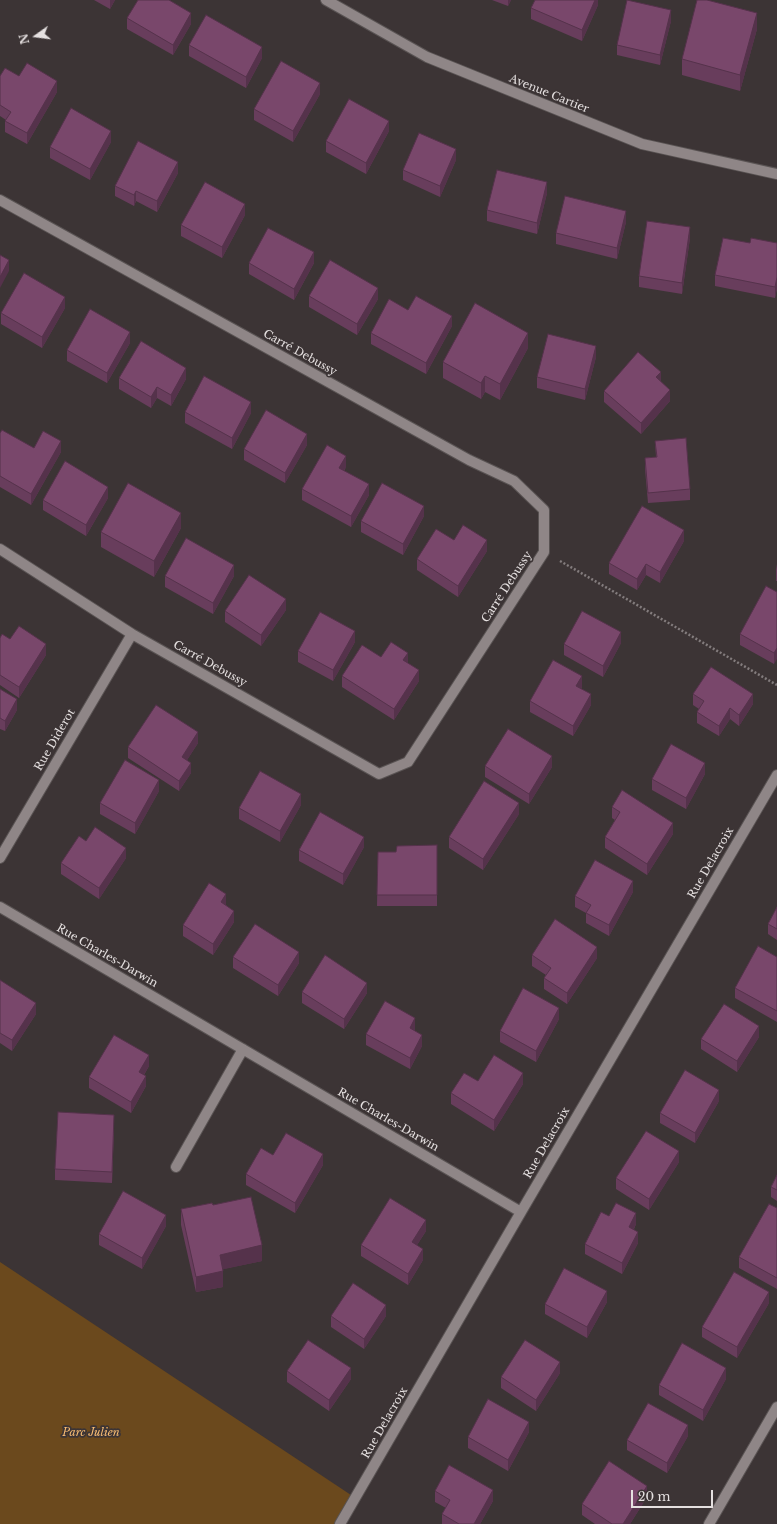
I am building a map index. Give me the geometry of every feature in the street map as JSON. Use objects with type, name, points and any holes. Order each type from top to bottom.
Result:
[{"type":"street","name":"Avenue Cartier","points":[[326,0],[427,57],[642,144],[777,174]]},
{"type":"street","name":"Carré Debussy","points":[[0,200],[469,460],[514,481],[544,510],[544,552],[408,762],[379,774],[132,634],[0,549]]},
{"type":"street","name":"Rue Diderot","points":[[0,858],[132,634]]},
{"type":"street","name":"Rue Delacroix","points":[[340,1524],[520,1212],[777,775]]},
{"type":"street","name":"Rue Charles-Darwin","points":[[0,907],[520,1212]]},
{"type":"street","points":[[176,1167],[243,1049]]},
{"type":"street","points":[[709,1524],[777,1407]]},
{"type":"path","points":[[544,552],[777,685]]},
{"type":"green space","name":"Parc Julien","points":[[0,1262],[357,1499],[340,1524],[0,1524]]},
{"type":"building","points":[[138,0],[169,0],[191,13],[173,45],[127,18]]},
{"type":"building","points":[[535,0],[595,0],[582,30],[531,8]]},
{"type":"building","points":[[627,0],[671,10],[660,55],[617,45]]},
{"type":"building","points":[[697,0],[707,0],[757,13],[740,75],[682,59]]},
{"type":"building","points":[[206,15],[262,47],[246,77],[189,45]]},
{"type":"building","points":[[281,61],[320,83],[293,131],[254,109]]},
{"type":"building","points":[[27,63],[57,81],[27,133],[5,121],[11,112],[0,105],[0,76],[5,68],[19,76]]},
{"type":"building","points":[[349,99],[389,121],[366,163],[326,141]]},
{"type":"building","points":[[71,108],[111,131],[90,169],[50,147]]},
{"type":"building","points":[[419,133],[456,149],[440,186],[403,170]]},
{"type":"building","points":[[138,141],[178,162],[157,201],[136,191],[134,195],[115,186]]},
{"type":"building","points":[[497,170],[547,182],[537,223],[487,210]]},
{"type":"building","points":[[205,182],[245,204],[222,247],[181,225]]},
{"type":"building","points":[[565,196],[626,211],[617,248],[556,233]]},
{"type":"building","points":[[647,221],[690,227],[682,283],[639,276]]},
{"type":"building","points":[[268,228],[314,252],[294,289],[249,263]]},
{"type":"building","points":[[723,238],[750,243],[751,238],[777,243],[777,277],[775,287],[715,275]]},
{"type":"building","points":[[0,255],[9,260],[0,277]]},
{"type":"building","points":[[330,260],[378,288],[357,324],[309,296]]},
{"type":"building","points":[[24,273],[65,297],[42,337],[1,313]]},
{"type":"building","points":[[416,296],[452,316],[426,363],[371,333],[389,299],[408,310]]},
{"type":"building","points":[[475,303],[528,333],[500,384],[485,376],[481,383],[443,362]]},
{"type":"building","points":[[90,309],[130,332],[107,373],[67,350]]},
{"type":"building","points":[[548,334],[596,346],[585,389],[537,377]]},
{"type":"building","points":[[141,341],[186,368],[171,395],[157,387],[151,397],[119,378]]},
{"type":"building","points":[[638,352],[661,372],[656,377],[670,390],[641,423],[604,391]]},
{"type":"building","points":[[204,376],[251,402],[232,438],[185,412]]},
{"type":"building","points":[[266,410],[307,434],[285,473],[244,449]]},
{"type":"building","points":[[2,430],[34,448],[43,431],[61,441],[31,494],[0,476],[0,433]]},
{"type":"building","points":[[686,438],[690,489],[648,493],[645,458],[657,457],[655,441]]},
{"type":"building","points":[[327,445],[346,456],[339,468],[369,484],[351,516],[302,489]]},
{"type":"building","points":[[65,461],[108,487],[86,525],[43,500]]},
{"type":"building","points":[[128,483],[181,513],[154,561],[101,532]]},
{"type":"building","points":[[382,483],[424,506],[403,544],[361,521]]},
{"type":"building","points":[[642,506],[684,530],[660,572],[646,564],[637,579],[609,563]]},
{"type":"building","points":[[463,525],[487,540],[458,586],[417,559],[436,529],[454,540]]},
{"type":"building","points":[[186,538],[234,565],[213,603],[165,576]]},
{"type":"building","points":[[249,575],[286,599],[261,635],[225,611]]},
{"type":"building","points":[[766,586],[777,592],[777,648],[774,653],[740,634]]},
{"type":"building","points":[[582,611],[621,632],[603,666],[564,644]]},
{"type":"building","points":[[320,612],[355,631],[333,670],[298,651]]},
{"type":"building","points":[[19,626],[46,644],[19,687],[0,675],[0,638],[2,634],[10,639]]},
{"type":"building","points":[[391,642],[408,653],[403,660],[419,670],[394,709],[342,676],[362,645],[381,657]]},
{"type":"building","points":[[553,660],[582,676],[576,686],[591,694],[573,726],[530,701]]},
{"type":"building","points":[[711,667],[753,694],[739,715],[730,708],[719,726],[697,712],[704,701],[693,694]]},
{"type":"building","points":[[0,689],[17,699],[5,721],[0,718]]},
{"type":"building","points":[[156,705],[198,732],[182,757],[191,763],[179,781],[128,747]]},
{"type":"building","points":[[508,729],[552,756],[529,794],[485,766]]},
{"type":"building","points":[[671,744],[705,763],[686,798],[652,779]]},
{"type":"building","points":[[125,760],[159,780],[135,823],[100,803]]},
{"type":"building","points":[[260,771],[301,794],[280,831],[239,808]]},
{"type":"building","points":[[484,781],[519,803],[483,859],[449,837]]},
{"type":"building","points":[[622,790],[673,823],[647,864],[605,837],[620,812],[612,807]]},
{"type":"building","points":[[320,812],[364,837],[343,874],[299,850]]},
{"type":"building","points":[[95,827],[126,848],[99,888],[61,863],[79,836],[86,841]]},
{"type":"building","points":[[437,845],[437,895],[377,895],[378,852],[396,852],[397,846]]},
{"type":"building","points":[[595,860],[633,881],[609,925],[586,913],[591,905],[575,896]]},
{"type":"building","points":[[209,883],[226,894],[221,902],[234,911],[213,944],[183,925]]},
{"type":"building","points":[[777,907],[777,929],[768,924]]},
{"type":"building","points":[[555,919],[597,947],[567,993],[544,978],[551,968],[532,955]]},
{"type":"building","points":[[255,924],[299,952],[278,985],[233,957]]},
{"type":"building","points":[[758,946],[777,957],[777,1011],[735,988]]},
{"type":"building","points":[[325,955],[367,983],[344,1019],[302,992]]},
{"type":"building","points":[[0,980],[36,1003],[12,1040],[0,1033]]},
{"type":"building","points":[[523,988],[559,1008],[536,1051],[500,1031]]},
{"type":"building","points":[[385,1001],[415,1018],[410,1028],[422,1035],[410,1058],[366,1034]]},
{"type":"building","points":[[724,1004],[759,1026],[737,1061],[701,1039]]},
{"type":"building","points":[[114,1035],[149,1055],[139,1072],[146,1076],[131,1102],[89,1077]]},
{"type":"building","points":[[494,1055],[523,1073],[494,1120],[451,1093],[464,1073],[478,1081]]},
{"type":"building","points":[[685,1070],[719,1090],[695,1133],[660,1113]]},
{"type":"building","points":[[58,1112],[114,1115],[112,1172],[55,1169]]},
{"type":"building","points":[[646,1131],[679,1151],[649,1199],[616,1178]]},
{"type":"building","points":[[286,1133],[323,1154],[295,1203],[246,1174],[261,1148],[273,1155]]},
{"type":"building","points":[[777,1175],[777,1190],[771,1187]]},
{"type":"building","points":[[123,1191],[166,1215],[142,1258],[99,1234]]},
{"type":"building","points":[[251,1197],[262,1245],[220,1255],[223,1271],[196,1277],[181,1209],[212,1203],[213,1205]]},
{"type":"building","points":[[390,1198],[426,1220],[412,1242],[423,1249],[408,1274],[361,1245]]},
{"type":"building","points":[[616,1203],[636,1213],[629,1227],[638,1232],[622,1263],[585,1244],[601,1212],[609,1216]]},
{"type":"building","points":[[769,1204],[777,1208],[777,1278],[739,1257]]},
{"type":"building","points":[[564,1268],[607,1291],[587,1327],[545,1304]]},
{"type":"building","points":[[734,1272],[769,1292],[737,1347],[702,1327]]},
{"type":"building","points":[[353,1283],[386,1305],[364,1339],[331,1316]]},
{"type":"building","points":[[308,1340],[351,1368],[329,1400],[287,1371]]},
{"type":"building","points":[[525,1340],[560,1362],[536,1400],[501,1377]]},
{"type":"building","points":[[682,1343],[726,1368],[703,1410],[659,1385]]},
{"type":"building","points":[[488,1399],[529,1422],[508,1460],[468,1437]]},
{"type":"building","points":[[648,1403],[688,1425],[667,1463],[627,1440]]},
{"type":"building","points":[[609,1461],[647,1486],[623,1524],[612,1524],[582,1504]]},
{"type":"building","points":[[449,1465],[493,1490],[474,1524],[459,1524],[442,1514],[450,1500],[435,1491]]}]
